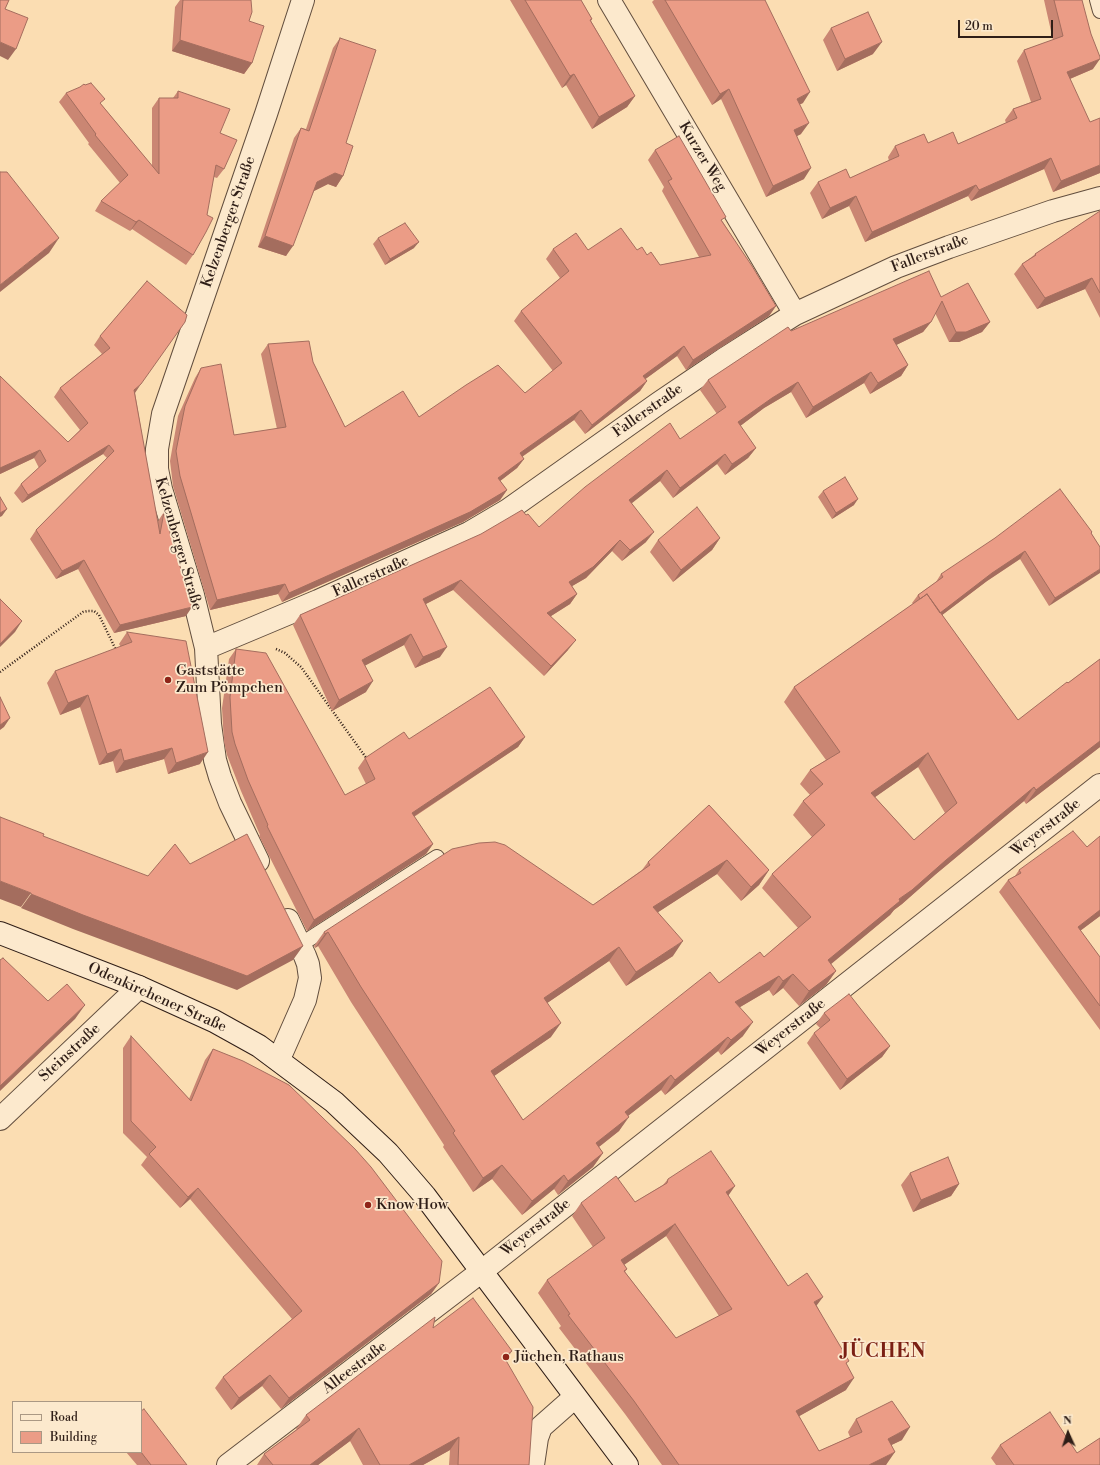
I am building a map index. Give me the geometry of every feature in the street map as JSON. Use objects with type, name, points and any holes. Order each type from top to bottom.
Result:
[{"type":"street","name":"Kelzenberger Straße","points":[[265,876],[230,803],[215,760],[210,724],[206,648],[203,630],[190,582],[161,489],[157,469],[157,449],[162,414],[266,114],[303,0]]},
{"type":"street","name":"Kurzer Weg","points":[[609,0],[795,314]]},
{"type":"street","name":"Fallerstraße","points":[[206,648],[318,601],[469,533],[508,510],[659,403],[724,359],[795,314],[862,282],[929,254],[1015,223],[1100,198]]},
{"type":"street","name":"Weyerstraße","points":[[482,1271],[1100,785]]},
{"type":"street","points":[[279,904],[308,964],[310,978],[305,1000],[279,1059]]},
{"type":"street","name":"Odenkirchener Straße","points":[[0,933],[139,987],[214,1021],[246,1038],[279,1059],[334,1102],[388,1153],[425,1196],[627,1465]]},
{"type":"street","name":"Steinstraße","points":[[0,1119],[139,987]]},
{"type":"street","name":"Alleestraße","points":[[228,1465],[482,1271]]},
{"type":"street","points":[[533,1465],[537,1438],[541,1427],[575,1397]]},
{"type":"lane","points":[[1097,0],[1100,11]]},
{"type":"lane","points":[[300,945],[437,857]]},
{"type":"path","points":[[0,672],[83,612],[88,610],[94,611],[99,615],[119,656]]},
{"type":"path","points":[[272,647],[285,653],[301,667],[370,763]]},
{"type":"building","points":[[0,0],[9,0],[5,9],[28,18],[16,49],[0,42]]},
{"type":"building","points":[[183,0],[251,0],[252,12],[249,21],[264,26],[252,63],[180,40]]},
{"type":"building","points":[[525,0],[581,0],[592,19],[590,20],[635,96],[599,117],[574,74],[570,76]]},
{"type":"building","points":[[665,0],[765,0],[810,92],[797,99],[809,123],[794,130],[811,168],[773,186],[729,89],[720,94]]},
{"type":"building","points":[[1054,0],[1082,0],[1091,34],[1100,57],[1100,59],[1067,72],[1090,122],[1100,118],[1100,165],[1061,181],[1051,158],[979,190],[976,185],[872,232],[856,196],[830,208],[818,182],[846,169],[850,178],[899,156],[895,146],[924,134],[928,143],[953,132],[958,144],[1017,118],[1013,109],[1041,99],[1024,50],[1063,36]]},
{"type":"building","points":[[868,12],[882,42],[845,59],[831,28]]},
{"type":"building","points":[[340,38],[376,50],[346,143],[353,146],[343,176],[335,173],[317,182],[293,246],[265,236],[301,128],[309,131]]},
{"type":"building","points":[[91,83],[105,99],[100,103],[159,174],[159,98],[178,98],[178,91],[230,109],[220,133],[237,140],[224,169],[216,165],[207,215],[213,218],[193,255],[139,220],[136,222],[101,201],[128,175],[95,135],[96,134],[66,93],[84,84]]},
{"type":"building","points":[[679,136],[726,217],[721,220],[752,266],[776,306],[693,360],[684,346],[643,376],[647,381],[592,425],[581,410],[520,453],[524,459],[498,478],[507,490],[470,512],[289,593],[285,584],[217,600],[180,476],[176,451],[185,406],[201,368],[221,364],[234,435],[286,427],[268,344],[309,341],[313,362],[345,427],[403,391],[419,417],[498,365],[525,393],[562,363],[521,311],[569,271],[553,249],[576,233],[588,250],[621,228],[637,250],[642,247],[647,255],[651,252],[660,265],[711,255],[668,181],[672,179],[655,150]]},
{"type":"building","points":[[0,172],[7,172],[59,238],[0,285]]},
{"type":"building","points":[[1100,211],[1100,293],[1092,278],[1045,298],[1022,264]]},
{"type":"building","points":[[405,223],[419,242],[390,259],[378,238]]},
{"type":"building","points":[[929,271],[941,297],[968,283],[990,322],[966,332],[956,332],[942,301],[931,322],[893,339],[908,365],[878,383],[871,372],[813,407],[798,382],[738,422],[756,448],[732,464],[725,454],[680,488],[667,470],[629,500],[654,532],[630,550],[620,540],[593,567],[569,582],[577,594],[547,613],[576,640],[551,666],[461,580],[423,599],[447,647],[423,657],[411,634],[362,660],[373,681],[339,700],[300,615],[481,534],[522,510],[526,515],[528,514],[539,527],[585,487],[670,423],[680,439],[726,407],[708,380],[788,327],[791,331]]},
{"type":"building","points":[[147,281],[187,315],[185,322],[141,384],[134,390],[160,534],[164,512],[192,607],[120,625],[84,560],[62,571],[36,530],[114,451],[109,445],[28,495],[21,484],[46,461],[40,450],[0,468],[0,376],[68,442],[88,423],[60,388],[110,348],[100,336]]},
{"type":"building","points":[[845,477],[858,499],[836,513],[823,491]]},
{"type":"building","points":[[1060,489],[1092,532],[1091,533],[1100,547],[1100,569],[1055,598],[1025,551],[992,573],[940,613],[927,594],[920,599],[918,595],[943,577],[941,574],[995,538]]},
{"type":"building","points":[[0,497],[7,509],[0,513]]},
{"type":"building","points":[[697,507],[720,538],[681,570],[658,540]]},
{"type":"building","points":[[927,594],[1018,720],[1067,682],[1068,683],[1100,659],[1100,741],[1036,790],[1034,787],[912,890],[899,899],[900,901],[828,960],[836,971],[809,991],[793,974],[783,981],[779,976],[735,1002],[753,1022],[731,1040],[728,1037],[675,1080],[671,1075],[625,1112],[629,1117],[596,1143],[603,1153],[568,1181],[564,1175],[532,1201],[502,1165],[483,1178],[453,1133],[455,1131],[361,987],[328,932],[325,934],[324,932],[452,849],[479,843],[495,842],[505,845],[593,905],[650,865],[648,862],[709,805],[769,870],[751,887],[727,860],[653,907],[683,941],[636,972],[619,947],[544,998],[561,1023],[491,1071],[523,1120],[710,972],[719,983],[760,952],[764,957],[811,917],[772,874],[825,825],[803,801],[823,784],[810,770],[840,752],[794,687]],"holes":[[[928,753],[957,803],[914,840],[871,793]]]},
{"type":"building","points":[[0,599],[22,621],[0,644]]},
{"type":"building","points":[[127,632],[186,641],[208,752],[176,763],[172,748],[124,761],[121,749],[107,754],[88,695],[68,703],[55,671],[132,642]]},
{"type":"building","points":[[236,649],[266,653],[345,795],[375,779],[365,758],[404,732],[409,739],[490,687],[525,737],[412,813],[433,844],[314,920],[267,826],[268,825],[248,780],[235,744],[232,732],[230,697]]},
{"type":"building","points":[[0,697],[10,718],[0,725]]},
{"type":"building","points":[[0,817],[44,834],[43,836],[148,876],[175,844],[190,864],[247,834],[303,946],[247,976],[83,915],[0,881]]},
{"type":"building","points":[[1073,831],[1087,847],[1100,836],[1100,910],[1078,927],[1100,957],[1100,1006],[1008,880],[1021,873],[1019,870]]},
{"type":"building","points":[[3,958],[48,1001],[67,984],[85,1005],[0,1086],[0,960]]},
{"type":"building","points":[[849,994],[890,1046],[847,1079],[814,1033],[830,1020],[824,1013]]},
{"type":"building","points":[[131,1036],[191,1101],[213,1049],[243,1061],[289,1085],[355,1149],[371,1167],[442,1261],[439,1283],[289,1398],[270,1375],[239,1398],[223,1377],[302,1311],[198,1188],[188,1197],[149,1154],[156,1147],[131,1121]]},
{"type":"building","points":[[711,1151],[735,1186],[726,1192],[788,1286],[807,1273],[823,1297],[814,1302],[849,1361],[846,1363],[854,1378],[796,1411],[819,1451],[862,1432],[856,1419],[892,1401],[910,1427],[888,1439],[895,1452],[869,1465],[679,1465],[634,1401],[568,1315],[570,1314],[547,1280],[605,1238],[581,1203],[616,1176],[635,1202],[667,1183],[668,1179]],"holes":[[[675,1224],[732,1309],[676,1338],[624,1271],[627,1269],[621,1260]]]},
{"type":"building","points":[[948,1157],[959,1184],[921,1200],[910,1173]]},
{"type":"building","points":[[473,1298],[512,1351],[504,1357],[533,1407],[529,1465],[458,1465],[459,1437],[409,1465],[380,1465],[359,1428],[310,1465],[273,1465],[264,1454],[310,1420],[306,1415],[435,1317],[433,1328]]},
{"type":"building","points":[[144,1409],[187,1465],[151,1465],[142,1453],[142,1410]]},
{"type":"building","points":[[1050,1412],[1077,1453],[1100,1438],[1100,1465],[1014,1465],[1000,1445]]},
{"type":"place","name":"Gaststätte Zum Pömpchen","points":[[168,680]]},
{"type":"place","name":"Know How","points":[[368,1205]]},
{"type":"place","name":"Jüchen, Rathaus","points":[[506,1357]]},
{"type":"district","name":"JÜCHEN","points":[[884,1352]]}]
